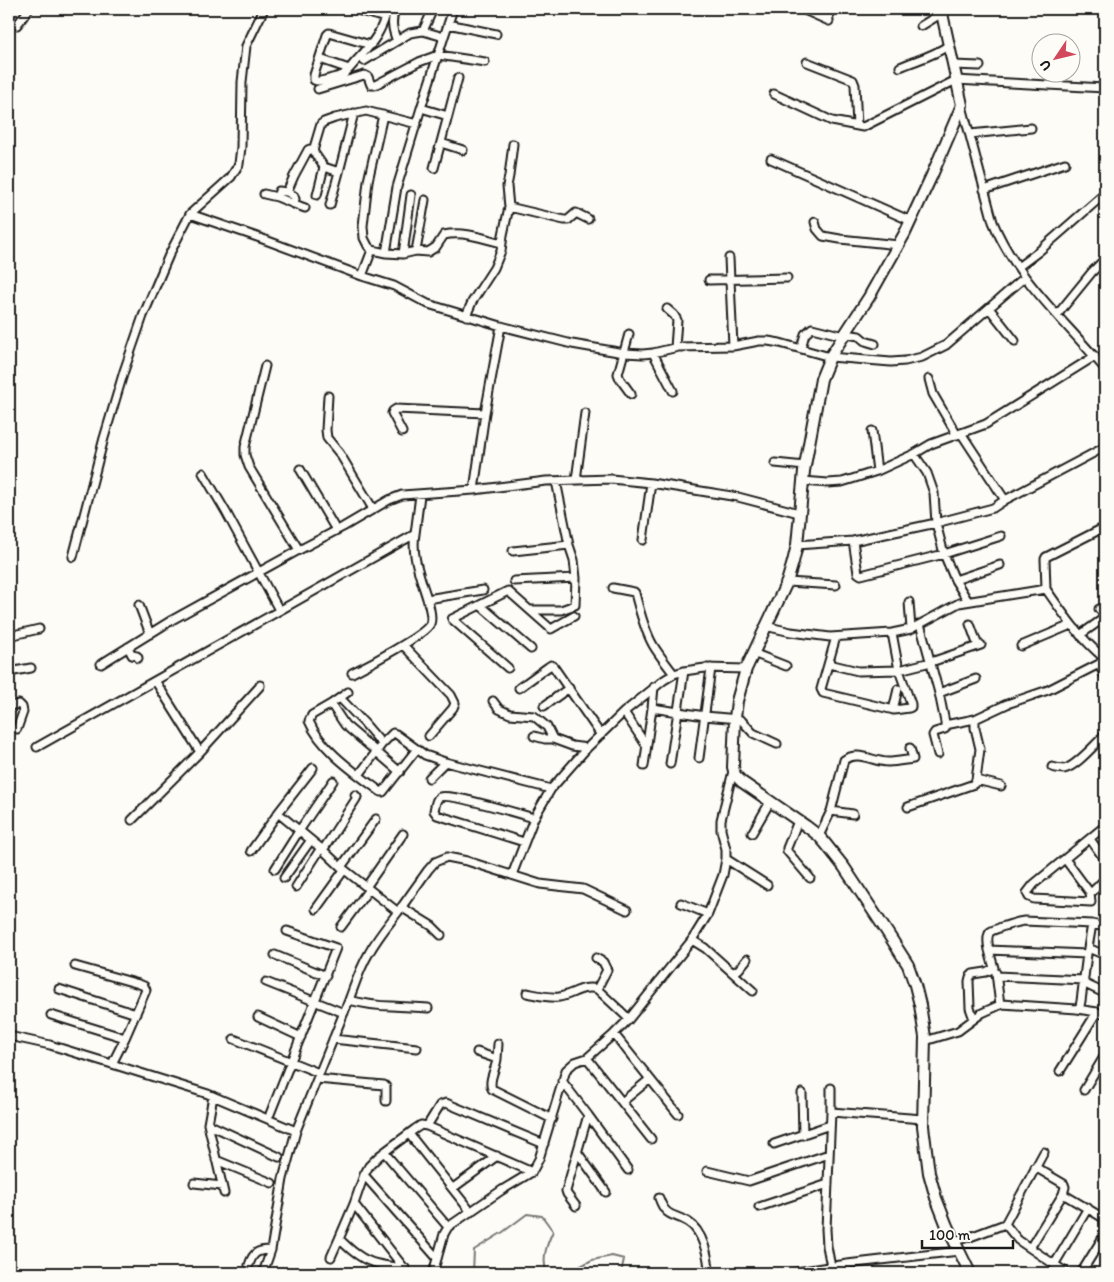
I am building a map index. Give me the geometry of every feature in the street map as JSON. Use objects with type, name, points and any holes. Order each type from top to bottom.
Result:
[{"type":"street","points":[[17,25],[30,9]]},
{"type":"street","points":[[73,557],[104,438],[124,371],[169,255],[190,214],[231,178],[239,164],[242,82],[246,46],[264,9]]},
{"type":"street","points":[[354,9],[385,18]]},
{"type":"street","points":[[371,45],[329,33],[313,78],[316,82],[343,74],[349,69],[371,45],[379,33],[388,9]]},
{"type":"street","points":[[395,9],[392,19],[392,30],[397,41]]},
{"type":"street","points":[[423,31],[433,9]]},
{"type":"street","points":[[386,253],[397,188],[453,9]]},
{"type":"street","points":[[802,9],[829,21],[828,9]]},
{"type":"street","points":[[921,26],[942,11],[962,105],[992,222],[1000,239],[1025,276],[1105,369]]},
{"type":"street","points":[[448,24],[496,34]]},
{"type":"street","points":[[392,30],[410,33],[423,31],[444,37]]},
{"type":"street","points":[[364,61],[410,33]]},
{"type":"street","points":[[900,67],[932,55],[948,45]]},
{"type":"street","points":[[318,89],[364,75],[368,77],[371,85],[375,85],[419,62],[438,55],[485,62]]},
{"type":"street","points":[[320,59],[349,69]]},
{"type":"street","points":[[807,62],[853,80],[855,85],[857,126]]},
{"type":"street","points":[[953,65],[980,66]]},
{"type":"street","points":[[434,168],[458,78]]},
{"type":"street","points":[[774,94],[832,121],[866,126],[956,80],[1105,88]]},
{"type":"street","points":[[433,1273],[444,1234],[448,1227],[532,1172],[544,1144],[564,1073],[568,1067],[575,1062],[587,1058],[629,1018],[692,940],[708,914],[723,875],[726,859],[721,820],[733,771],[737,701],[746,669],[787,582],[793,562],[797,545],[804,466],[821,379],[830,357],[870,298],[899,245],[962,105]]},
{"type":"street","points":[[422,108],[448,116]]},
{"type":"street","points":[[313,151],[321,124],[354,113],[366,111],[417,124]]},
{"type":"street","points":[[330,205],[354,113]]},
{"type":"street","points":[[383,115],[368,181],[363,226],[364,238],[368,246],[372,250],[386,253],[428,252],[436,247],[444,236],[455,233],[502,243]]},
{"type":"street","points":[[970,134],[1031,128]]},
{"type":"street","points":[[441,143],[463,150]]},
{"type":"street","points":[[466,316],[501,251],[509,207],[507,186],[510,176],[513,144]]},
{"type":"street","points":[[288,192],[294,176],[310,149],[324,167],[339,172]]},
{"type":"street","points":[[771,158],[911,221]]},
{"type":"street","points":[[984,190],[1066,163]]},
{"type":"street","points":[[316,196],[324,167]]},
{"type":"street","points":[[276,197],[279,191],[288,192],[294,196],[294,204]]},
{"type":"street","points":[[264,194],[305,208]]},
{"type":"street","points":[[403,254],[411,195]]},
{"type":"street","points":[[1018,267],[1101,197]]},
{"type":"street","points":[[416,251],[425,200]]},
{"type":"street","points":[[509,207],[564,220],[568,220],[576,213],[588,219]]},
{"type":"street","points":[[190,214],[394,286],[428,304],[500,326],[572,344],[624,353],[643,354],[675,348],[733,346],[768,341],[780,342],[830,357],[891,362],[905,361],[922,357],[946,345],[1025,276]]},
{"type":"street","points":[[815,222],[817,229],[824,236],[899,245]]},
{"type":"street","points":[[362,276],[372,250]]},
{"type":"street","points":[[729,258],[733,346]]},
{"type":"street","points":[[1057,315],[1105,259]]},
{"type":"street","points":[[709,280],[787,278]]},
{"type":"street","points":[[989,308],[1015,341]]},
{"type":"street","points":[[667,309],[677,320],[675,348]]},
{"type":"street","points":[[474,490],[484,414],[500,326]]},
{"type":"street","points":[[801,348],[805,334],[812,328],[859,336],[865,341],[874,344]]},
{"type":"street","points":[[629,334],[618,374],[631,394]]},
{"type":"street","points":[[653,353],[674,391]]},
{"type":"street","points":[[803,480],[828,483],[842,482],[877,471],[931,444],[986,424],[1095,356]]},
{"type":"street","points":[[265,366],[245,447],[245,455],[249,467],[299,550]]},
{"type":"street","points":[[929,379],[933,394],[1005,500]]},
{"type":"street","points":[[328,396],[327,438],[340,454],[373,509]]},
{"type":"street","points":[[402,432],[393,415],[393,411],[396,409],[484,414]]},
{"type":"street","points":[[576,480],[585,413]]},
{"type":"street","points":[[872,431],[877,471]]},
{"type":"street","points":[[797,545],[853,541],[936,523],[992,508],[1105,447]]},
{"type":"street","points":[[914,454],[927,472],[934,493],[936,523],[944,554],[955,580],[968,601]]},
{"type":"street","points":[[775,463],[804,466]]},
{"type":"street","points":[[300,469],[336,530]]},
{"type":"street","points":[[203,473],[260,572],[279,610]]},
{"type":"street","points":[[101,664],[172,620],[396,497],[556,481],[611,479],[651,482],[738,496],[799,514]]},
{"type":"street","points":[[530,610],[560,610],[576,604],[574,560],[569,546],[556,481]]},
{"type":"street","points":[[642,540],[651,482]]},
{"type":"street","points":[[352,673],[403,645],[429,626],[430,614],[416,559],[414,541],[420,495]]},
{"type":"street","points":[[1105,527],[1045,559],[1046,590],[1071,625],[1103,659],[1105,677]]},
{"type":"street","points":[[36,747],[156,682],[415,534]]},
{"type":"street","points":[[853,541],[858,573],[861,576],[944,554],[1001,536]]},
{"type":"street","points":[[513,551],[569,546]]},
{"type":"street","points":[[955,580],[1000,565]]},
{"type":"street","points":[[514,581],[576,578]]},
{"type":"street","points":[[787,582],[836,585]]},
{"type":"street","points":[[613,588],[636,593],[639,609],[654,648],[674,674]]},
{"type":"street","points":[[427,599],[483,590]]},
{"type":"street","points":[[765,626],[791,632],[830,637],[892,633],[911,629],[959,603],[1046,590]]},
{"type":"street","points":[[508,668],[452,619],[508,591],[551,629],[574,616]]},
{"type":"street","points":[[909,602],[911,629]]},
{"type":"street","points":[[139,605],[150,634]]},
{"type":"street","points":[[480,605],[531,649]]},
{"type":"street","points":[[1080,635],[1104,618],[1105,615],[1099,609]]},
{"type":"street","points":[[920,624],[939,693],[945,725],[945,729],[935,732],[933,735],[938,754]]},
{"type":"street","points":[[829,664],[858,670],[899,670],[931,662],[979,645],[970,624]]},
{"type":"street","points":[[1021,646],[1071,625]]},
{"type":"street","points":[[9,636],[39,629]]},
{"type":"street","points":[[836,637],[821,689],[823,693],[893,710],[909,708],[911,707],[899,670],[892,633]]},
{"type":"street","points":[[403,645],[451,695],[455,703],[453,708],[429,736]]},
{"type":"street","points":[[128,647],[132,654],[138,658]]},
{"type":"street","points":[[753,653],[786,666]]},
{"type":"street","points":[[945,725],[975,719],[1006,704],[1048,690],[1103,659]]},
{"type":"street","points":[[519,688],[551,666],[554,667],[601,735]]},
{"type":"street","points":[[9,672],[31,668]]},
{"type":"street","points":[[512,875],[534,818],[551,789],[587,748],[624,712],[654,687],[674,674],[712,668],[746,669]]},
{"type":"street","points":[[699,758],[712,668]]},
{"type":"street","points":[[670,764],[684,671]]},
{"type":"street","points":[[939,693],[976,679]]},
{"type":"street","points":[[156,682],[200,752]]},
{"type":"street","points":[[132,820],[200,752],[260,685]]},
{"type":"street","points":[[644,766],[654,687]]},
{"type":"street","points":[[544,706],[569,688]]},
{"type":"street","points":[[893,710],[898,689]]},
{"type":"street","points":[[348,692],[312,715],[310,724],[327,747],[359,775],[383,792],[417,749]]},
{"type":"street","points":[[340,698],[382,744]]},
{"type":"street","points":[[493,701],[499,709],[510,714],[534,716],[547,727],[553,739]]},
{"type":"street","points":[[9,706],[19,704],[22,707],[17,729]]},
{"type":"street","points":[[331,704],[345,725],[400,772]]},
{"type":"street","points":[[652,708],[705,716],[735,718],[742,721],[753,733],[778,744]]},
{"type":"street","points":[[624,712],[646,745]]},
{"type":"street","points":[[908,806],[974,784],[980,749],[975,719]]},
{"type":"street","points":[[359,775],[382,744],[394,733],[428,757],[551,789]]},
{"type":"street","points":[[1052,767],[1067,769],[1086,755],[1105,735]]},
{"type":"street","points":[[534,736],[587,748]]},
{"type":"street","points":[[819,836],[831,811],[843,763],[846,759],[858,756],[887,762],[913,759],[910,748]]},
{"type":"street","points":[[429,778],[445,762]]},
{"type":"street","points":[[252,851],[278,813],[313,768]]},
{"type":"street","points":[[733,771],[742,782],[819,836],[844,867],[892,938],[910,970],[923,1020],[925,1041],[923,1119],[927,1162],[932,1187],[953,1241],[970,1273]]},
{"type":"street","points":[[976,780],[1002,786]]},
{"type":"street","points":[[275,869],[333,781]]},
{"type":"street","points":[[296,887],[356,799],[355,795]]},
{"type":"street","points":[[524,842],[437,815],[434,811],[438,798],[455,798],[479,803],[534,818]]},
{"type":"street","points":[[752,833],[770,802]]},
{"type":"street","points":[[831,811],[852,814]]},
{"type":"street","points":[[278,813],[367,888],[400,910],[432,926],[441,935]]},
{"type":"street","points":[[316,910],[376,819]]},
{"type":"street","points":[[798,821],[787,851],[810,878]]},
{"type":"street","points":[[1065,859],[1090,892],[1091,902],[1029,898],[1027,893],[1034,884],[1105,826]]},
{"type":"street","points":[[341,927],[403,834]]},
{"type":"street","points":[[1090,839],[1105,860]]},
{"type":"street","points":[[284,878],[311,840]]},
{"type":"street","points":[[264,1270],[271,1250],[283,1179],[296,1131],[350,1000],[356,980],[368,954],[379,937],[428,870],[436,862],[443,858],[455,858],[546,885],[583,889],[626,910]]},
{"type":"street","points":[[726,859],[767,886]]},
{"type":"street","points":[[1090,892],[1105,879]]},
{"type":"street","points":[[682,903],[708,914]]},
{"type":"street","points":[[1000,1005],[997,976],[989,950],[989,933],[1019,921],[1051,921],[1092,924],[1105,927]]},
{"type":"street","points":[[1077,1009],[1080,1006],[1092,924]]},
{"type":"street","points":[[270,1114],[336,948],[287,931]]},
{"type":"street","points":[[692,940],[705,948],[753,991]]},
{"type":"street","points":[[989,950],[1087,951],[1105,955]]},
{"type":"street","points":[[275,955],[326,976]]},
{"type":"street","points":[[596,958],[603,962],[607,970],[597,989]]},
{"type":"street","points":[[733,973],[747,959]]},
{"type":"street","points":[[75,966],[139,984],[144,986],[146,990],[112,1064]]},
{"type":"street","points":[[974,1019],[970,1008],[970,977],[973,974],[986,972],[994,968]]},
{"type":"street","points":[[997,976],[1084,982],[1105,992]]},
{"type":"street","points":[[266,982],[344,1013]]},
{"type":"street","points":[[527,993],[556,997],[564,996],[582,988],[591,987],[597,989],[629,1018]]},
{"type":"street","points":[[59,989],[136,1014]]},
{"type":"street","points":[[350,1000],[365,1004],[428,1008]]},
{"type":"street","points":[[925,1041],[958,1031],[982,1013],[1002,1004],[1077,1009],[1105,1015]]},
{"type":"street","points":[[1060,1071],[1097,1012]]},
{"type":"street","points":[[51,1015],[125,1038]]},
{"type":"street","points":[[258,1017],[301,1037]]},
{"type":"street","points":[[614,1034],[678,1114]]},
{"type":"street","points":[[9,1036],[50,1045],[213,1096],[296,1131]]},
{"type":"street","points":[[234,1039],[292,1062],[318,1076],[384,1085],[386,1087],[386,1101]]},
{"type":"street","points":[[333,1039],[417,1048]]},
{"type":"street","points":[[498,1044],[496,1064],[490,1082],[491,1088],[552,1119]]},
{"type":"street","points":[[477,1052],[497,1059]]},
{"type":"street","points":[[1084,1090],[1105,1055]]},
{"type":"street","points":[[587,1058],[651,1139]]},
{"type":"street","points":[[622,1102],[650,1079]]},
{"type":"street","points":[[562,1081],[628,1170]]},
{"type":"street","points":[[831,1088],[826,1229],[831,1267]]},
{"type":"street","points":[[802,1093],[802,1135]]},
{"type":"street","points":[[194,1183],[223,1189],[208,1124],[213,1096]]},
{"type":"street","points":[[427,1126],[440,1105],[446,1103],[544,1144]]},
{"type":"street","points":[[831,1112],[923,1119]]},
{"type":"street","points":[[576,1206],[566,1192],[588,1115]]},
{"type":"street","points":[[208,1124],[279,1157]]},
{"type":"street","points":[[774,1144],[830,1125]]},
{"type":"street","points":[[332,1257],[364,1175],[374,1161],[384,1152],[421,1126],[427,1126],[532,1172]]},
{"type":"street","points":[[409,1134],[471,1212]]},
{"type":"street","points":[[384,1152],[448,1227]]},
{"type":"street","points":[[953,1241],[1005,1224],[1044,1152]]},
{"type":"street","points":[[578,1153],[606,1192]]},
{"type":"street","points":[[707,1171],[749,1181],[829,1154]]},
{"type":"street","points":[[453,1188],[497,1156]]},
{"type":"street","points":[[216,1160],[272,1183]]},
{"type":"street","points":[[1030,1248],[1064,1194],[1066,1187],[1035,1167]]},
{"type":"street","points":[[364,1175],[437,1258]]},
{"type":"street","points":[[759,1207],[828,1184]]},
{"type":"street","points":[[1064,1194],[1105,1219]]},
{"type":"street","points":[[659,1198],[669,1214],[695,1227],[708,1259],[709,1273]]},
{"type":"street","points":[[354,1204],[407,1271]]},
{"type":"street","points":[[1054,1265],[1088,1208]]},
{"type":"street","points":[[1005,1224],[1015,1238],[1067,1273]]},
{"type":"street","points":[[1081,1273],[1103,1245],[1105,1234]]},
{"type":"street","points":[[340,1239],[362,1258],[407,1271]]},
{"type":"street","points":[[249,1265],[253,1255],[258,1251],[271,1250]]},
{"type":"street","points":[[796,1273],[959,1250]]},
{"type":"waterway","points":[[473,1273],[474,1250],[527,1214],[542,1216],[553,1231],[545,1257],[547,1273]]},
{"type":"waterway","points":[[568,1273],[592,1260],[612,1256],[624,1259],[621,1273]]},
{"type":"waterway","points":[[771,1268],[773,1273]]}]
